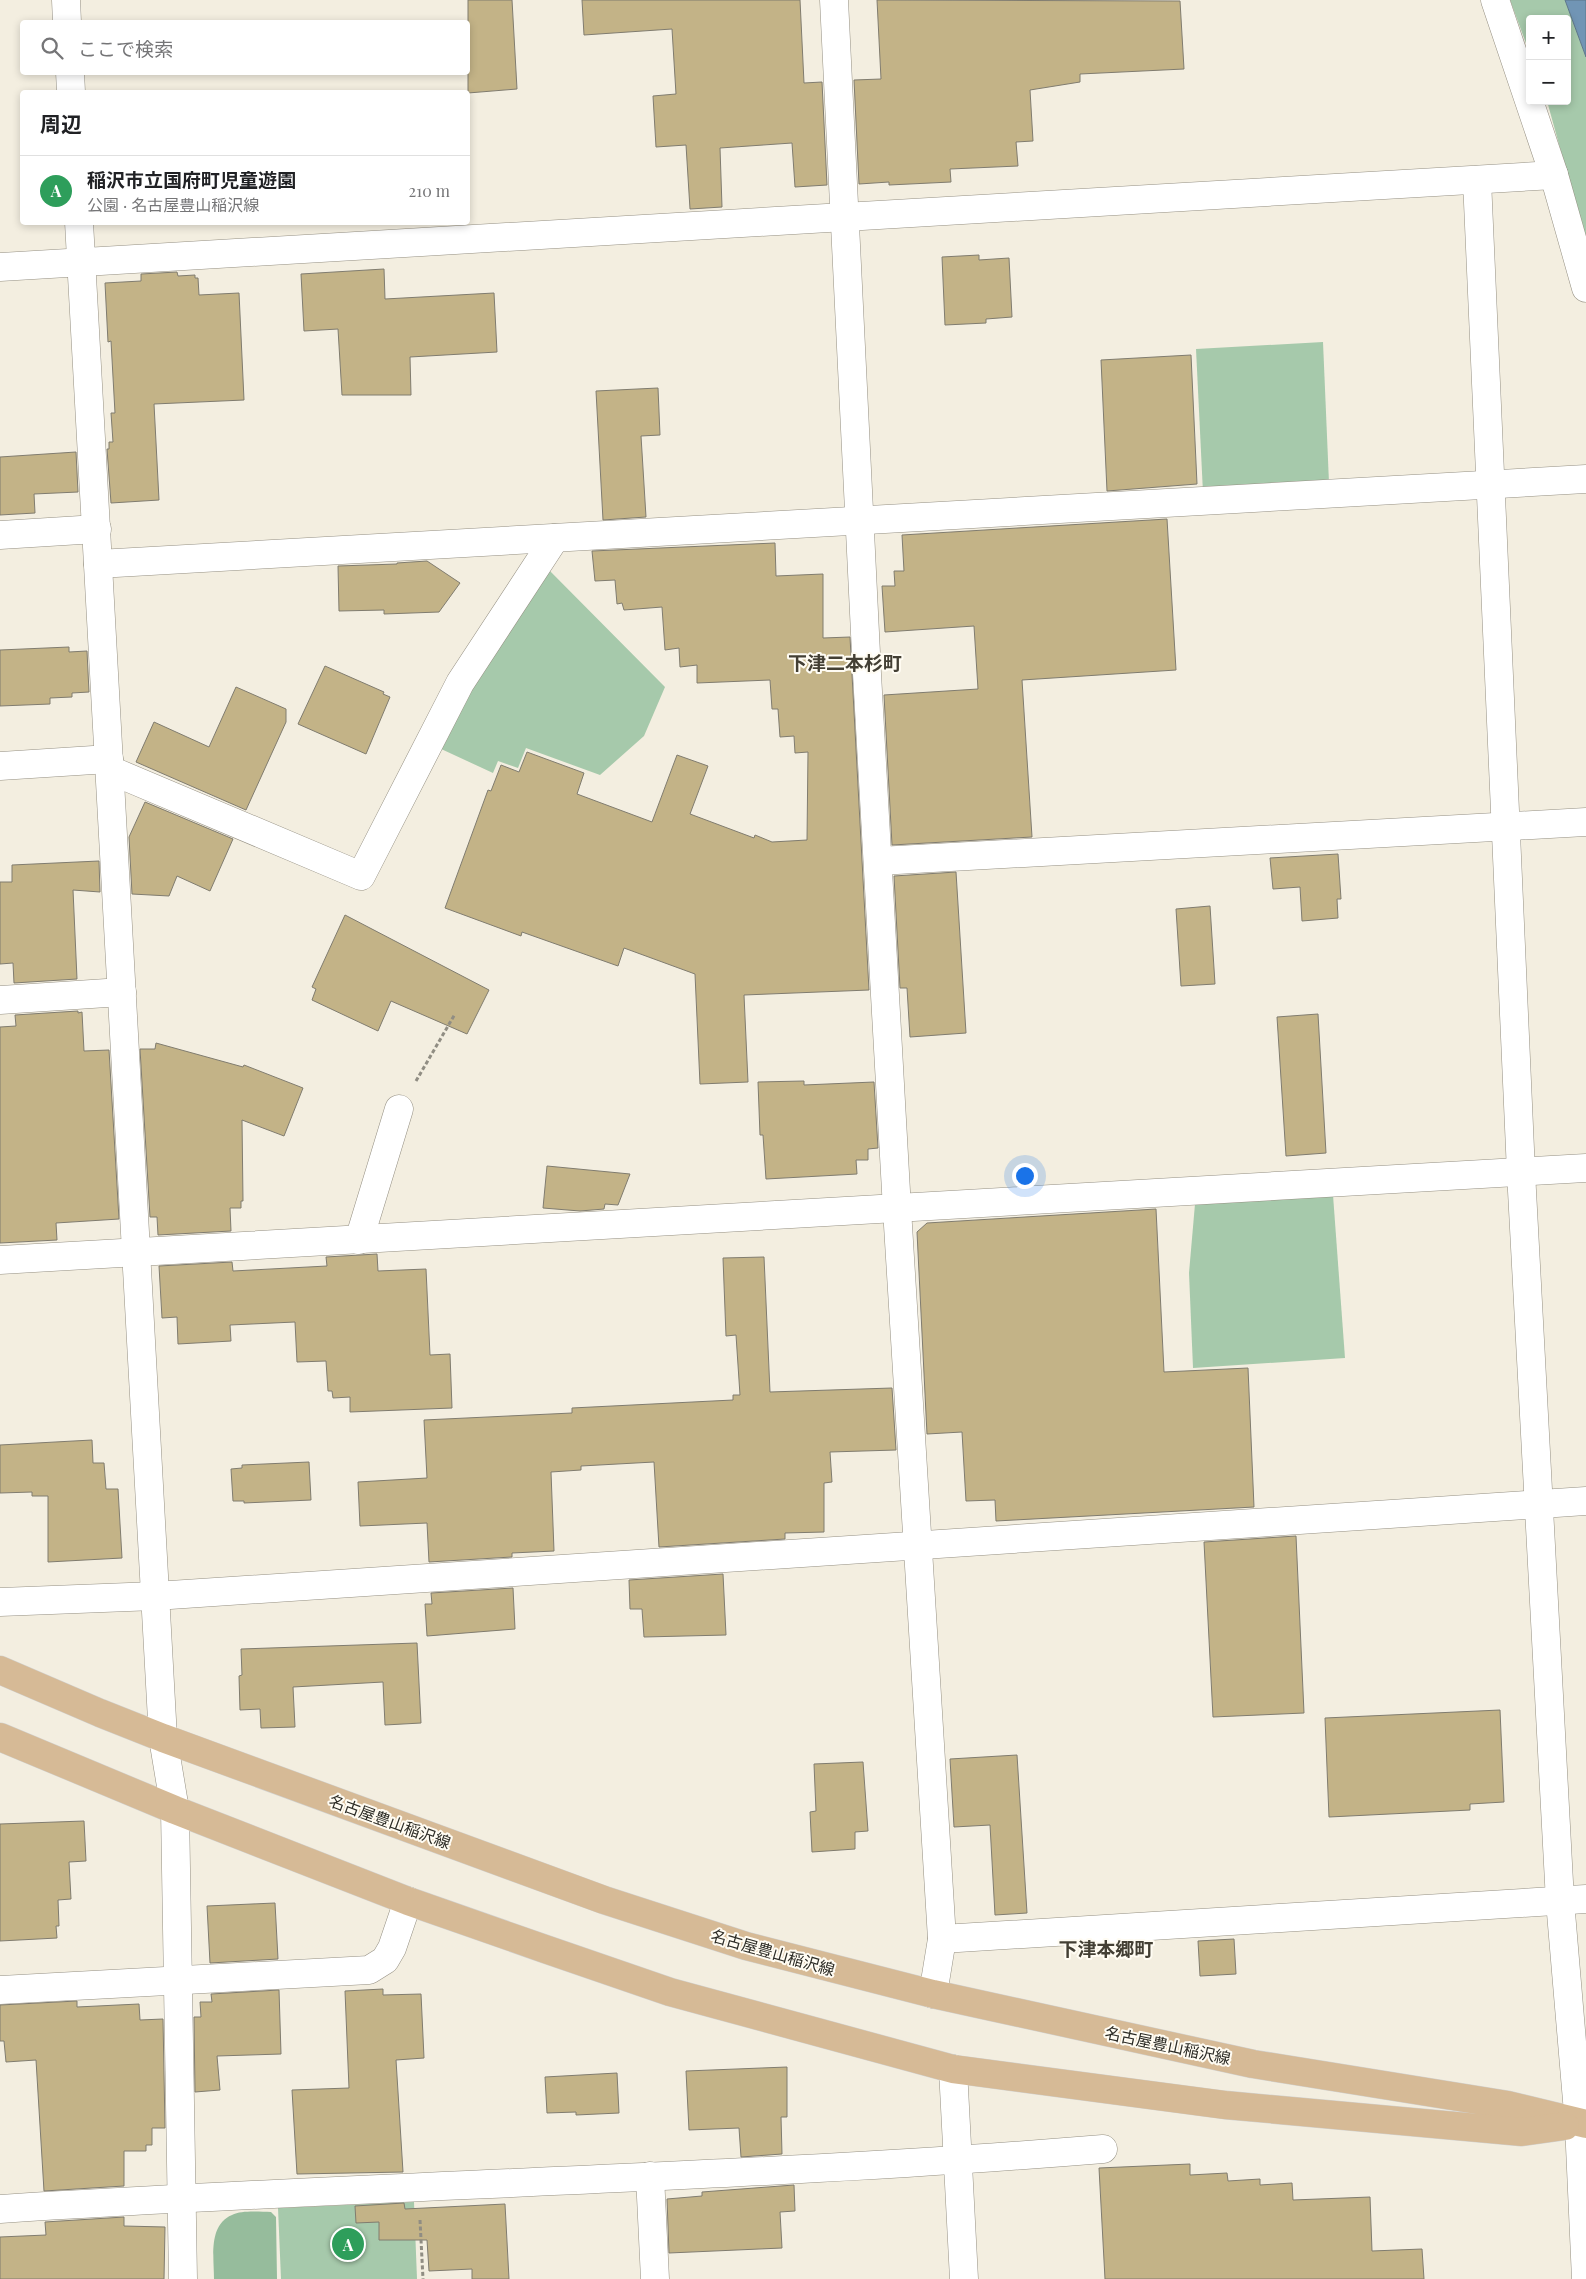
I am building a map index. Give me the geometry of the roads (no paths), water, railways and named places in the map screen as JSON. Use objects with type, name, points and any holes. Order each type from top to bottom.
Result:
[{"type":"main road","name":"名古屋豊山稲沢線","points":[[0,1670],[164,1738],[604,1900],[746,1946],[933,1994],[1253,2064],[1508,2106],[1582,2124]]},
{"type":"main road","points":[[0,1737],[175,1810],[408,1901],[670,1992],[953,2070],[1225,2106],[1522,2132],[1582,2124]]},
{"type":"street","points":[[66,0],[67,20]]},
{"type":"street","points":[[834,0],[861,520],[867,674],[897,1209],[942,1939],[933,1994]]},
{"type":"street","points":[[1495,0],[1554,175],[1586,288]]},
{"type":"street","points":[[70,75],[71,90]]},
{"type":"street","points":[[0,267],[1554,175]]},
{"type":"street","points":[[1477,180],[1521,1172],[1540,1505],[1573,1900],[1586,2279]]},
{"type":"street","points":[[79,225],[155,1596],[164,1738],[175,1810],[183,2279]]},
{"type":"street","points":[[98,564],[1586,479]]},
{"type":"street","points":[[0,534],[97,529]]},
{"type":"street","points":[[0,766],[110,765],[361,876],[460,683],[555,538]]},
{"type":"street","points":[[878,861],[1586,822]]},
{"type":"street","points":[[0,1000],[122,992]]},
{"type":"street","points":[[359,1240],[399,1109]]},
{"type":"street","points":[[0,1260],[1586,1168]]},
{"type":"street","points":[[0,1602],[155,1596],[1586,1502]]},
{"type":"street","points":[[942,1939],[1573,1900]]},
{"type":"street","points":[[0,1990],[368,1970],[385,1960],[392,1948],[408,1901]]},
{"type":"street","points":[[953,2070],[964,2279]]},
{"type":"street","points":[[0,2209],[182,2198],[958,2161],[1104,2149]]},
{"type":"street","points":[[650,2176],[655,2279]]},
{"type":"water","points":[[1565,0],[1586,0],[1586,57],[1571,15]]},
{"type":"place","name":"稲沢市立国府町児童遊園","points":[[348,2244]]},
{"type":"district","name":"下津二本杉町","points":[[845,662]]},
{"type":"district","name":"下津本郷町","points":[[1106,1948]]}]
